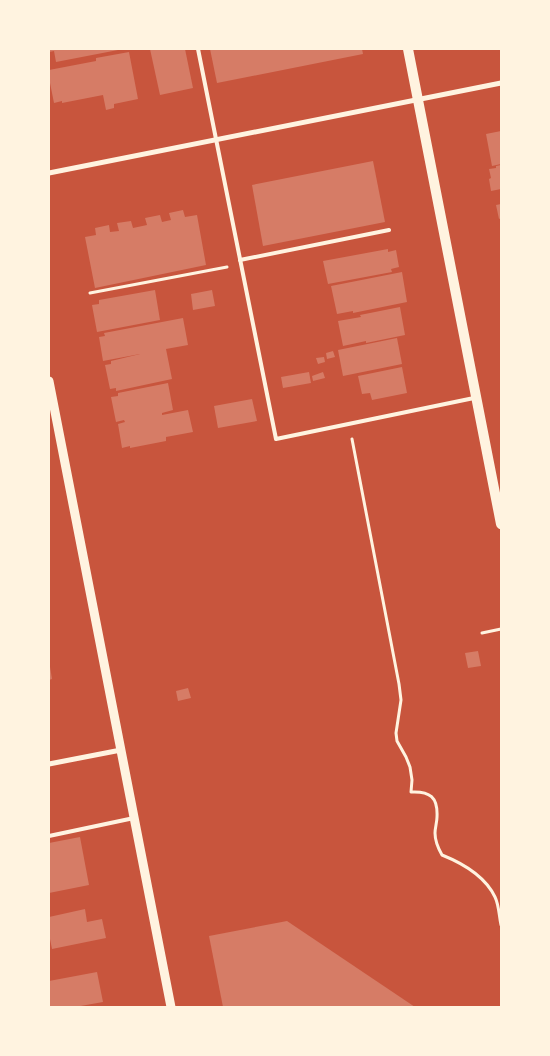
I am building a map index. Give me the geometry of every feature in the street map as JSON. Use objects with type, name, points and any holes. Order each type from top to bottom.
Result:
[{"type":"main road","points":[[408,49],[501,524]]},
{"type":"street","points":[[49,172],[501,83]]},
{"type":"street","points":[[49,380],[171,1007]]},
{"type":"street","points":[[49,764],[121,750]]},
{"type":"lane","points":[[198,49],[276,439],[476,397]]},
{"type":"lane","points":[[241,262],[389,230]]},
{"type":"lane","points":[[49,836],[134,818]]},
{"type":"path","points":[[90,293],[241,262]]},
{"type":"path","points":[[352,439],[399,684],[400,700],[396,734],[397,741],[410,767],[411,792],[428,793],[434,798],[437,809],[435,834],[438,848],[442,855],[468,868],[483,880],[495,898],[501,925]]},
{"type":"path","points":[[482,633],[501,629]]},
{"type":"building","points":[[49,49],[118,50],[56,62],[54,51],[49,52]]},
{"type":"building","points":[[150,49],[185,49],[193,88],[160,95]]},
{"type":"building","points":[[210,49],[362,49],[363,54],[217,83]]},
{"type":"building","points":[[129,52],[138,99],[114,104],[114,108],[106,110],[103,95],[54,103],[49,70],[96,61],[96,58]]},
{"type":"building","points":[[501,131],[501,164],[492,166],[486,134]]},
{"type":"building","points":[[373,161],[385,222],[263,246],[252,185]]},
{"type":"building","points":[[501,165],[501,189],[491,191],[489,169]]},
{"type":"building","points":[[501,204],[501,218],[499,219],[496,205]]},
{"type":"building","points":[[183,210],[185,217],[197,215],[206,265],[95,288],[85,237],[96,235],[95,228],[109,225],[110,232],[119,231],[117,223],[131,221],[133,228],[147,225],[145,218],[160,215],[162,222],[171,220],[169,213]]},
{"type":"building","points":[[388,249],[388,252],[396,250],[399,267],[391,269],[392,272],[328,284],[323,261]]},
{"type":"building","points":[[402,272],[407,302],[353,313],[353,311],[337,314],[331,286]]},
{"type":"building","points":[[155,290],[160,320],[97,332],[92,305],[99,304],[99,300]]},
{"type":"building","points":[[212,290],[215,306],[193,310],[191,294]]},
{"type":"building","points":[[400,307],[405,335],[343,346],[338,321]]},
{"type":"building","points":[[183,318],[188,345],[166,349],[172,379],[116,391],[116,388],[110,389],[105,365],[111,364],[111,361],[140,354],[103,361],[99,337],[105,336],[104,333]]},
{"type":"building","points":[[397,338],[402,364],[343,376],[338,350]]},
{"type":"building","points":[[333,351],[335,357],[327,359],[326,353]]},
{"type":"building","points":[[324,357],[325,362],[318,364],[316,358]]},
{"type":"building","points":[[402,367],[407,393],[372,400],[370,393],[362,394],[358,376]]},
{"type":"building","points":[[309,372],[311,383],[283,388],[281,377]]},
{"type":"building","points":[[323,372],[325,378],[313,381],[312,376]]},
{"type":"building","points":[[168,383],[173,410],[162,413],[162,415],[188,410],[193,432],[166,437],[166,441],[122,448],[118,424],[125,422],[124,420],[116,422],[111,397],[118,396],[118,393]]},
{"type":"building","points":[[252,399],[257,421],[218,428],[214,406]]},
{"type":"building","points":[[478,651],[481,666],[468,668],[465,653]]},
{"type":"building","points":[[49,667],[52,679],[49,680]]},
{"type":"building","points":[[188,688],[191,698],[178,701],[176,691]]},
{"type":"building","points":[[80,837],[89,885],[49,893],[49,843]]},
{"type":"building","points":[[85,909],[87,922],[102,919],[106,938],[52,949],[49,934],[49,917]]},
{"type":"building","points":[[287,921],[415,1007],[223,1007],[209,936]]},
{"type":"building","points":[[97,972],[103,1002],[75,1007],[49,1007],[49,981]]}]
